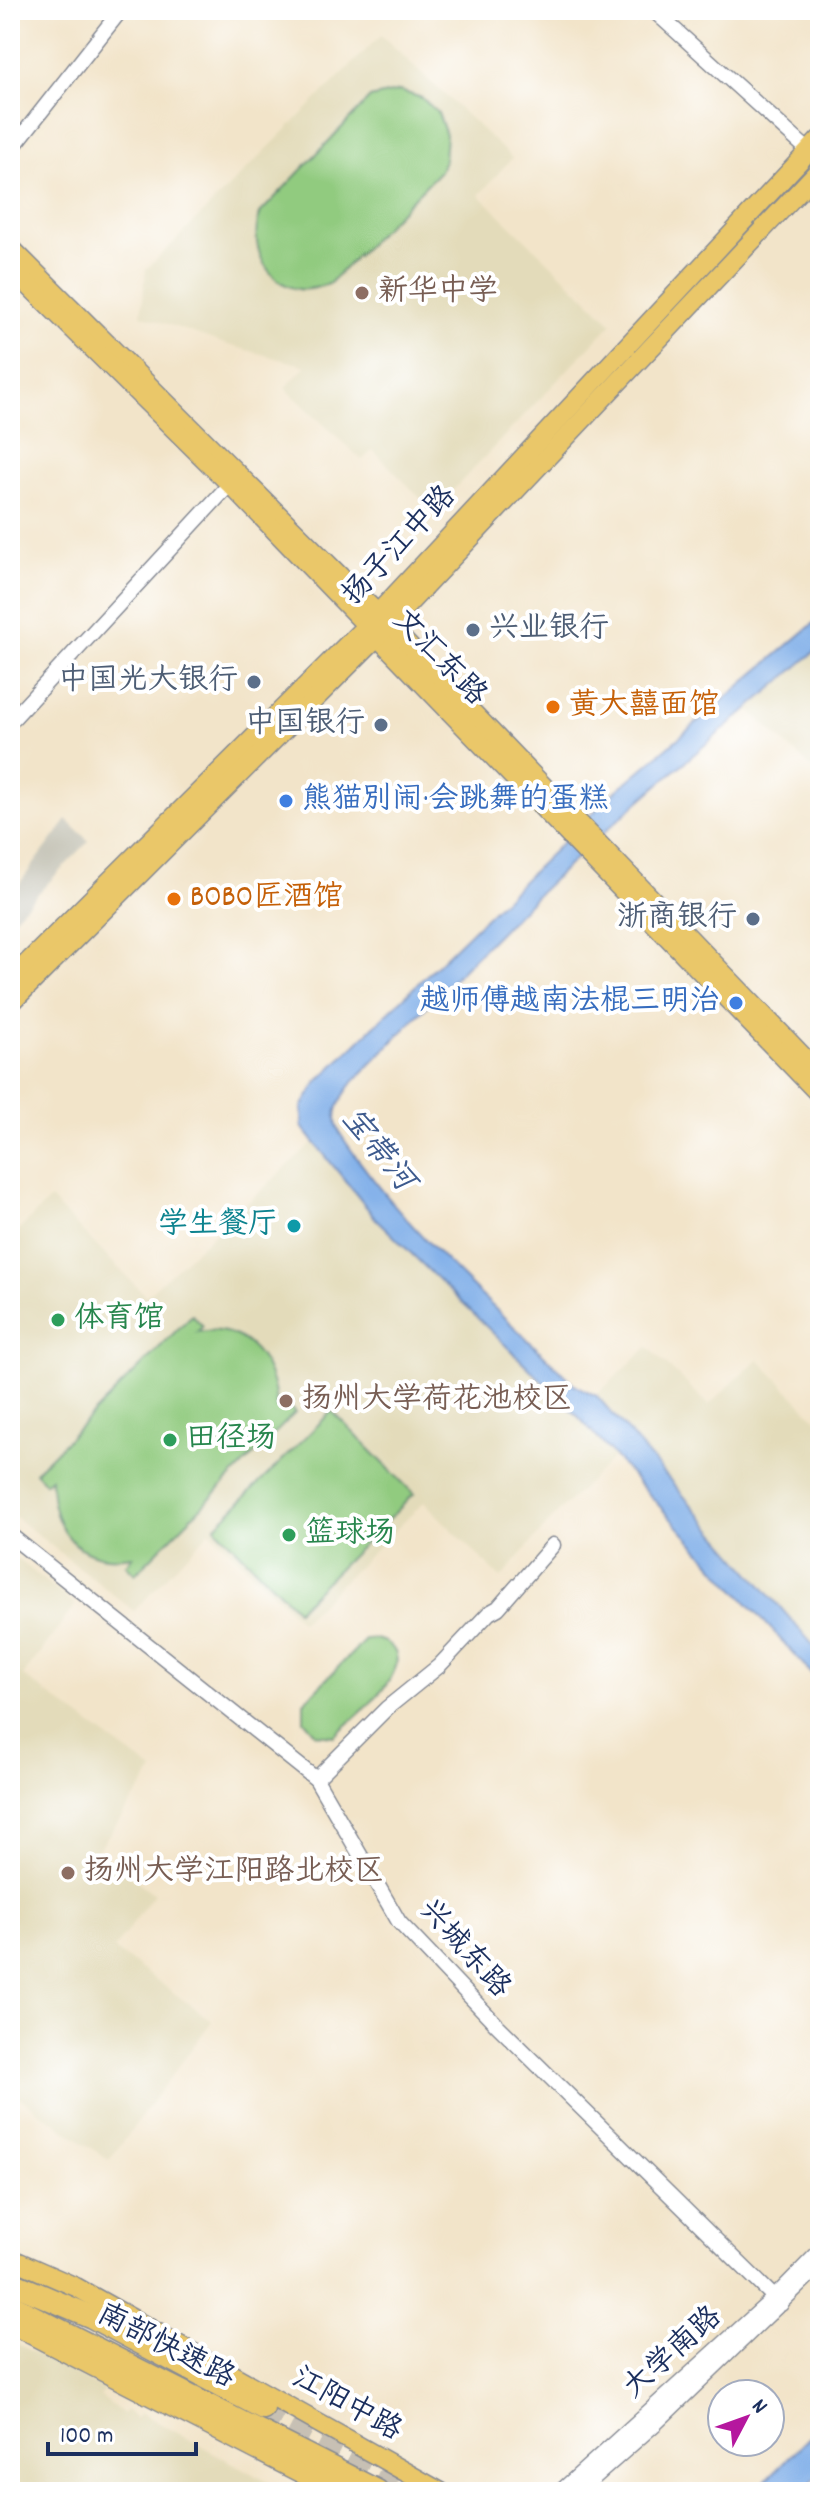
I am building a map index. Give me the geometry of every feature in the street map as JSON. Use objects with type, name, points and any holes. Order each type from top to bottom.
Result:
[{"type":"highway","points":[[10,2274],[52,2291],[92,2317]]},
{"type":"highway","name":"南部快速路","points":[[10,2282],[92,2317],[263,2408]]},
{"type":"highway","name":"南部快速路","points":[[10,2305],[377,2491]]},
{"type":"highway","points":[[10,2322],[55,2335],[195,2404],[234,2417]]},
{"type":"main road","name":"扬子江中路","points":[[10,980],[378,625],[816,150]]},
{"type":"main road","name":"扬子江中路","points":[[10,1004],[820,169]]},
{"type":"main road","name":"文汇东路","points":[[10,247],[620,877],[820,1095]]},
{"type":"main road","name":"文汇东路","points":[[10,267],[378,625]]},
{"type":"main road","name":"文汇东路","points":[[620,877],[820,1074]]},
{"type":"main road","name":"江阳中路","points":[[10,2258],[76,2287],[441,2492]]},
{"type":"main road","points":[[10,2322],[337,2492]]},
{"type":"street","points":[[10,151],[121,10]]},
{"type":"street","points":[[653,10],[816,150]]},
{"type":"street","points":[[10,722],[230,484]]},
{"type":"street","name":"兴城东路","points":[[10,1535],[316,1779],[399,1922],[496,2024],[778,2301]]},
{"type":"street","points":[[316,1779],[387,1708],[439,1666],[489,1613],[498,1608],[553,1545]]},
{"type":"street","name":"大学南路","points":[[578,2492],[778,2301],[820,2251]]},
{"type":"street","name":"大学南路","points":[[560,2492],[820,2265]]},
{"type":"shaded area","name":"新华中学","points":[[381,35],[512,158],[479,195],[612,323],[433,511],[373,450],[362,460],[285,388],[306,366],[228,345],[141,315],[146,270]]},
{"type":"shaded area","points":[[820,647],[820,776],[749,710]]},
{"type":"shaded area","points":[[67,820],[89,841],[10,922],[10,896]]},
{"type":"shaded area","name":"扬州大学荷花池校区","points":[[313,1143],[376,1219],[576,1414],[648,1347],[709,1405],[758,1359],[820,1423],[820,1653],[633,1439],[559,1511],[501,1578],[424,1502],[301,1622],[210,1531],[134,1611],[10,1513],[10,1239],[50,1199],[146,1296]]},
{"type":"shaded area","name":"扬州大学江阳路北校区","points":[[10,1553],[75,1605],[23,1676],[154,1771],[97,1851],[154,1894],[114,1949],[212,2021],[109,2160],[10,2091]]},
{"type":"shaded area","points":[[10,2340],[104,2390],[100,2396],[123,2414],[126,2410],[136,2418],[141,2413],[286,2492],[10,2492]]},
{"type":"green space","points":[[400,91],[422,98],[438,113],[446,135],[440,171],[329,284],[298,289],[276,279],[258,248],[257,223],[261,212],[370,98]]},
{"type":"green space","name":"田径场","points":[[192,1315],[203,1326],[197,1332],[230,1333],[254,1350],[270,1376],[276,1407],[284,1401],[295,1413],[135,1574],[126,1565],[133,1556],[97,1555],[71,1540],[56,1514],[51,1478],[45,1483],[35,1472]]},
{"type":"green space","points":[[332,1411],[414,1494],[297,1610],[215,1527]]},
{"type":"green space","points":[[366,1639],[382,1641],[394,1650],[397,1660],[394,1672],[377,1696],[334,1736],[316,1734],[304,1720],[304,1702]]},
{"type":"water","points":[[820,618],[820,647],[623,815],[533,899],[354,1081],[341,1100],[336,1120],[341,1135],[366,1170],[421,1235],[575,1385],[597,1396],[820,1653],[820,1683],[576,1414],[376,1219],[302,1127],[302,1107],[318,1081],[609,797]]},
{"type":"water","points":[[820,2427],[820,2473],[802,2492],[754,2492]]},
{"type":"tunnel","points":[[263,2408],[406,2481]]},
{"type":"place","name":"新华中学","points":[[362,293]]},
{"type":"place","name":"兴业银行","points":[[473,630]]},
{"type":"place","name":"中国光大银行","points":[[254,682]]},
{"type":"place","name":"黄大囍面馆","points":[[553,707]]},
{"type":"place","name":"中国银行","points":[[381,725]]},
{"type":"place","name":"熊猫别闹·会跳舞的蛋糕","points":[[286,801]]},
{"type":"place","name":"BOBO匠酒馆","points":[[174,899]]},
{"type":"place","name":"浙商银行","points":[[753,919]]},
{"type":"place","name":"越师傅越南法棍三明治","points":[[736,1003]]},
{"type":"place","name":"学生餐厅","points":[[294,1226]]},
{"type":"place","name":"体育馆","points":[[58,1320]]},
{"type":"place","name":"扬州大学荷花池校区","points":[[286,1401]]},
{"type":"place","name":"田径场","points":[[170,1440]]},
{"type":"place","name":"篮球场","points":[[289,1535]]},
{"type":"place","name":"扬州大学江阳路北校区","points":[[68,1873]]},
{"type":"water label","name":"宝带河","points":[[376,1151]]}]
